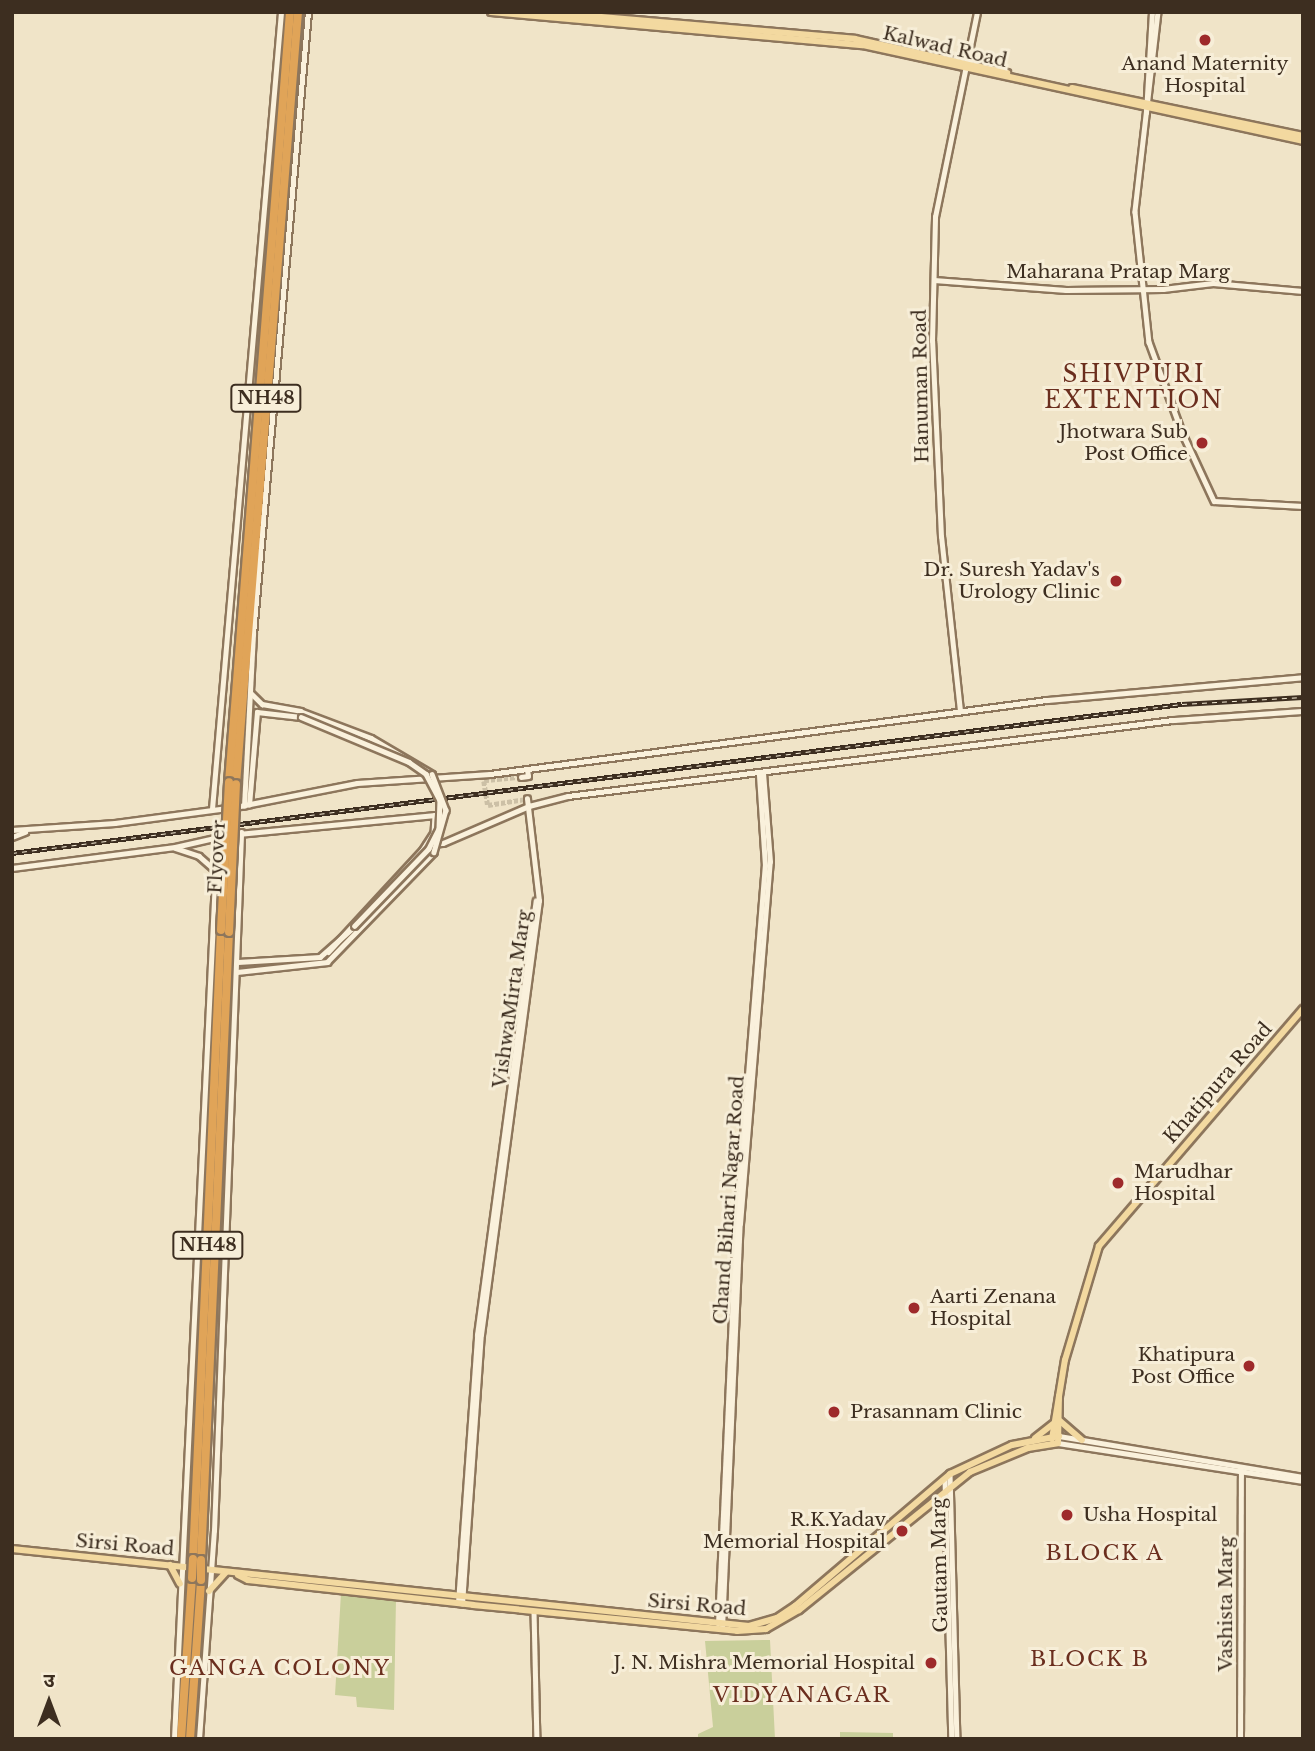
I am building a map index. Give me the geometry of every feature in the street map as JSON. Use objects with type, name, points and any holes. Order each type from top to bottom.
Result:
[{"type":"highway","name":"NH48","points":[[232,783],[290,12]]},
{"type":"highway","name":"NH48","points":[[232,783],[298,12]]},
{"type":"highway","name":"Flyover","points":[[197,1579],[232,783]]},
{"type":"highway","name":"NH48","points":[[181,1739],[197,1579]]},
{"type":"highway","name":"NH48","points":[[190,1739],[197,1579]]},
{"type":"main road","name":"Kalwad Road","points":[[491,12],[862,42],[1147,108],[1303,139]]},
{"type":"main road","name":"Kalwad Road","points":[[543,12],[736,31]]},
{"type":"main road","name":"Khatipura Road","points":[[1055,1440],[1065,1360],[1099,1246],[1303,1009]]},
{"type":"main road","points":[[1034,1440],[1057,1422],[1082,1440]]},
{"type":"main road","name":"Sirsi Road","points":[[460,1600],[534,1611],[749,1626],[777,1618],[947,1476],[1034,1440],[1055,1440]]},
{"type":"main road","name":"Sirsi Road","points":[[12,1549],[182,1565],[236,1573],[248,1580],[750,1631],[780,1623],[949,1486],[1014,1453],[1055,1440]]},
{"type":"main road","points":[[167,1564],[177,1572],[180,1584]]},
{"type":"main road","points":[[209,1591],[226,1572]]},
{"type":"street","points":[[212,809],[281,12]]},
{"type":"street","points":[[247,798],[250,690],[308,12]]},
{"type":"street","name":"Hanuman Road","points":[[960,711],[943,562],[933,423],[935,217],[976,12]]},
{"type":"street","points":[[1147,108],[1152,12]]},
{"type":"street","points":[[1158,12],[1135,212],[1136,254],[1144,290],[1149,342],[1211,496],[1218,502],[1303,506]]},
{"type":"street","name":"Maharana Pratap Marg","points":[[934,280],[1066,290],[1144,290],[1213,283],[1303,290]]},
{"type":"street","points":[[12,830],[26,831],[246,806],[357,783],[527,770],[960,711],[1303,677]]},
{"type":"street","points":[[237,972],[327,962],[429,849],[439,829],[440,800],[426,774],[409,762],[301,714],[262,704],[250,690]]},
{"type":"street","points":[[426,845],[443,844],[529,806],[568,796],[761,774],[1173,720],[1303,711]]},
{"type":"street","points":[[246,806],[257,712],[301,714]]},
{"type":"street","points":[[521,777],[528,776],[527,770]]},
{"type":"street","name":"Chand Bihari Nagar Road","points":[[720,1626],[742,1180],[765,866],[761,774]]},
{"type":"street","points":[[214,790],[221,797],[247,798]]},
{"type":"street","name":"VishwaMirta Marg","points":[[460,1600],[477,1335],[538,897],[527,799]]},
{"type":"street","points":[[12,868],[175,847],[241,833],[428,814],[435,816],[436,825],[426,845],[329,952]]},
{"type":"street","points":[[12,837],[26,831]]},
{"type":"street","points":[[199,1739],[210,1571],[241,833]]},
{"type":"street","points":[[174,1739],[181,1645],[180,1584],[213,868],[217,837]]},
{"type":"street","points":[[175,847],[199,856],[213,868]]},
{"type":"street","points":[[215,855],[227,848],[241,856]]},
{"type":"street","points":[[237,962],[293,961],[329,952],[357,929]]},
{"type":"street","name":"Sirsi Road","points":[[1055,1440],[1082,1440],[1303,1479]]},
{"type":"street","name":"Sirsi Road","points":[[1055,1440],[1303,1479]]},
{"type":"street","name":"Vashista Marg","points":[[1240,1739],[1241,1470]]},
{"type":"street","name":"Gautam Marg","points":[[947,1476],[955,1739]]},
{"type":"street","points":[[534,1611],[537,1739]]},
{"type":"green space","points":[[341,1593],[396,1599],[394,1710],[357,1707],[356,1697],[335,1695]]},
{"type":"green space","points":[[770,1640],[775,1739],[698,1739],[698,1734],[713,1727],[705,1641]]},
{"type":"green space","points":[[840,1732],[893,1733],[893,1739],[840,1739]]},
{"type":"tunnel","points":[[521,777],[484,781],[488,805],[527,799]]},
{"type":"railway","points":[[12,853],[1182,704],[1303,697]]},
{"type":"place","name":"Anand Maternity Hospital","points":[[1205,40]]},
{"type":"place","name":"Jhotwara Sub Post Office","points":[[1202,443]]},
{"type":"place","name":"Dr. Suresh Yadav's Urology Clinic","points":[[1116,581]]},
{"type":"place","name":"Marudhar Hospital","points":[[1118,1183]]},
{"type":"place","name":"Aarti Zenana Hospital","points":[[914,1308]]},
{"type":"place","name":"Khatipura Post Office","points":[[1249,1366]]},
{"type":"place","name":"Prasannam Clinic","points":[[834,1412]]},
{"type":"place","name":"Usha Hospital","points":[[1067,1515]]},
{"type":"place","name":"R.K.Yadav Memorial Hospital","points":[[902,1531]]},
{"type":"place","name":"J. N. Mishra Memorial Hospital","points":[[931,1663]]},
{"type":"district","name":"SHIVPURI EXTENTION","points":[[1134,387]]},
{"type":"district","name":"BLOCK A","points":[[1105,1553]]},
{"type":"district","name":"BLOCK B","points":[[1090,1659]]},
{"type":"district","name":"GANGA COLONY","points":[[280,1668]]},
{"type":"district","name":"VIDYANAGAR","points":[[802,1695]]}]
